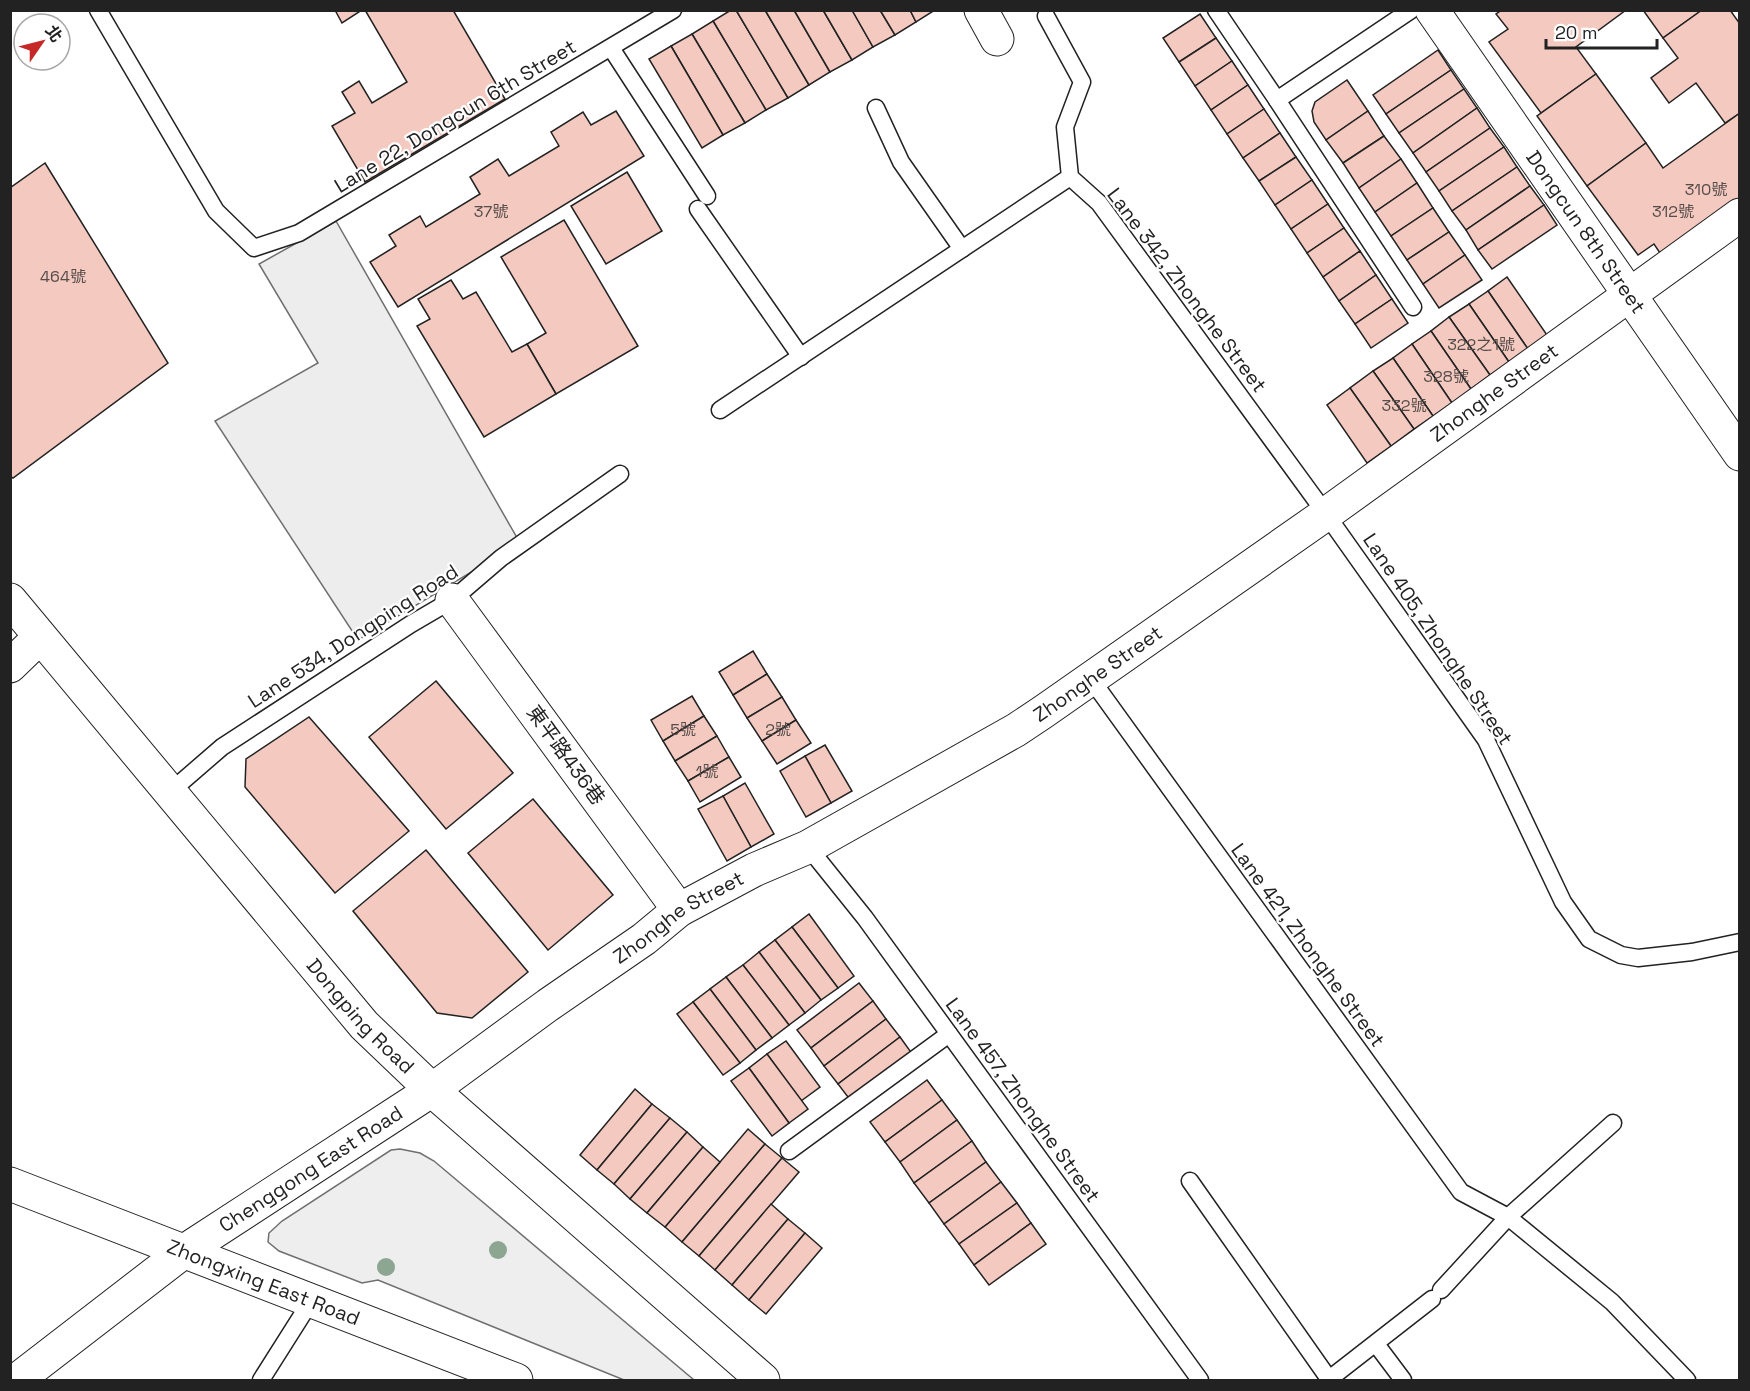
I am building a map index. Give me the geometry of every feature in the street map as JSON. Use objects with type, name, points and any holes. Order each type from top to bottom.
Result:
[{"type":"street","points":[[981,10],[997,39]]},
{"type":"street","name":"Dongcun 8th Street","points":[[1432,10],[1740,454]]},
{"type":"street","name":"Zhonghe Street","points":[[432,1090],[548,1005],[644,939],[679,910],[754,870],[808,847],[1016,730],[1326,514],[1740,215]]},
{"type":"street","name":"Dongping Road","points":[[10,600],[364,1025],[432,1090],[763,1380]]},
{"type":"street","name":"東平路436巷","points":[[452,600],[679,910]]},
{"type":"street","points":[[10,666],[40,637]]},
{"type":"street","name":"Chenggong East Road","points":[[17,1380],[183,1252],[432,1090]]},
{"type":"street","name":"Zhongxing East Road","points":[[10,1184],[516,1380]]},
{"type":"lane","name":"Lane 22, Dongcun 6th Street","points":[[98,10],[216,211],[254,248],[298,233],[673,10]]},
{"type":"lane","points":[[1216,10],[1413,307]]},
{"type":"lane","points":[[1277,100],[1411,10]]},
{"type":"lane","points":[[720,410],[1070,177],[1065,127],[1082,82],[1046,16]]},
{"type":"lane","points":[[611,48],[703,202],[801,357]]},
{"type":"lane","points":[[876,108],[901,162],[962,249]]},
{"type":"lane","name":"Lane 342, Zhonghe Street","points":[[1070,177],[1099,203],[1326,514]]},
{"type":"lane","name":"Lane 534, Dongping Road","points":[[170,792],[222,747],[411,624],[452,600],[501,558],[620,474]]},
{"type":"lane","name":"Lane 405, Zhonghe Street","points":[[1326,514],[1486,740],[1563,902],[1589,939],[1621,955],[1638,958],[1692,952],[1740,942]]},
{"type":"lane","name":"Lane 421, Zhonghe Street","points":[[1091,679],[1461,1192],[1508,1217],[1612,1302],[1687,1380]]},
{"type":"lane","name":"Lane 457, Zhonghe Street","points":[[808,847],[865,918],[1200,1380]]},
{"type":"lane","points":[[789,1151],[949,1034]]},
{"type":"lane","points":[[1190,1181],[1329,1380],[1436,1295],[1508,1217],[1613,1123]]},
{"type":"lane","points":[[261,1380],[311,1301]]},
{"type":"lane","points":[[1376,1344],[1403,1380]]},
{"type":"shaded area","points":[[336,221],[520,543],[358,640],[215,421],[318,363],[259,264]]},
{"type":"shaded area","points":[[400,1149],[420,1153],[434,1161],[694,1380],[624,1380],[378,1280],[362,1283],[279,1251],[268,1242],[269,1233],[282,1221],[391,1150]]},
{"type":"building","points":[[335,10],[362,10],[342,23]]},
{"type":"building","points":[[365,10],[453,10],[505,99],[365,182],[332,126],[355,113],[342,92],[359,81],[372,103],[407,82]]},
{"type":"building","points":[[731,10],[736,10],[788,98],[766,110],[713,21]]},
{"type":"building","points":[[736,10],[765,10],[809,85],[788,98]]},
{"type":"building","points":[[765,10],[794,10],[830,72],[809,85]]},
{"type":"building","points":[[794,10],[823,10],[852,60],[830,72]]},
{"type":"building","points":[[823,10],[852,10],[873,47],[852,60]]},
{"type":"building","points":[[852,10],[880,10],[895,35],[873,47]]},
{"type":"building","points":[[880,10],[910,10],[916,22],[895,35]]},
{"type":"building","points":[[910,10],[935,10],[916,22]]},
{"type":"building","points":[[1502,10],[1626,10],[1576,47],[1596,74],[1541,113],[1489,42],[1508,29],[1496,14]]},
{"type":"building","points":[[1643,10],[1702,10],[1663,38]]},
{"type":"building","points":[[1702,10],[1730,10],[1740,24],[1740,113],[1725,123],[1696,83],[1669,103],[1651,78],[1678,58],[1663,38]]},
{"type":"building","points":[[1200,14],[1216,38],[1179,62],[1163,38]]},
{"type":"building","points":[[713,21],[766,110],[745,123],[692,34]]},
{"type":"building","points":[[692,34],[745,123],[723,135],[671,46]]},
{"type":"building","points":[[1216,38],[1232,61],[1195,86],[1179,62]]},
{"type":"building","points":[[671,46],[723,135],[702,148],[649,59]]},
{"type":"building","points":[[1438,50],[1451,70],[1386,114],[1373,95]]},
{"type":"building","points":[[1232,61],[1248,85],[1211,110],[1195,86]]},
{"type":"building","points":[[1451,70],[1464,89],[1399,133],[1386,114]]},
{"type":"building","points":[[1596,74],[1646,143],[1587,186],[1537,116]]},
{"type":"building","points":[[1347,80],[1368,111],[1326,140],[1314,122],[1312,111],[1315,102]]},
{"type":"building","points":[[1248,85],[1264,109],[1227,134],[1211,110]]},
{"type":"building","points":[[1464,89],[1477,108],[1413,153],[1399,133]]},
{"type":"building","points":[[1477,108],[1490,128],[1426,172],[1413,153]]},
{"type":"building","points":[[1264,109],[1280,133],[1243,158],[1227,134]]},
{"type":"building","points":[[616,111],[644,156],[398,307],[370,262],[396,246],[389,235],[420,216],[426,227],[480,194],[470,177],[498,159],[509,176],[559,146],[551,132],[583,112],[591,125]]},
{"type":"building","points":[[1368,111],[1384,136],[1343,163],[1326,140]]},
{"type":"building","points":[[1740,113],[1740,209],[1666,262],[1654,244],[1638,255],[1587,186],[1646,143],[1663,168]]},
{"type":"building","points":[[1490,128],[1504,147],[1439,191],[1426,172]]},
{"type":"building","points":[[1280,133],[1296,157],[1259,181],[1243,158]]},
{"type":"building","points":[[1384,136],[1401,159],[1359,188],[1343,163]]},
{"type":"building","points":[[1504,147],[1517,167],[1452,211],[1439,191]]},
{"type":"building","points":[[1296,157],[1312,180],[1275,205],[1259,181]]},
{"type":"building","points":[[1401,159],[1417,183],[1375,212],[1359,188]]},
{"type":"building","points":[[45,163],[168,363],[13,478],[10,476],[10,188]]},
{"type":"building","points":[[1517,167],[1530,186],[1466,230],[1452,211]]},
{"type":"building","points":[[627,172],[662,231],[606,264],[571,206]]},
{"type":"building","points":[[1312,180],[1328,204],[1291,229],[1275,205]]},
{"type":"building","points":[[1417,183],[1433,208],[1391,236],[1375,212]]},
{"type":"building","points":[[1530,186],[1544,205],[1478,250],[1466,230]]},
{"type":"building","points":[[1328,204],[1344,228],[1307,253],[1291,229]]},
{"type":"building","points":[[1544,205],[1557,225],[1492,269],[1478,250]]},
{"type":"building","points":[[1433,208],[1449,232],[1407,260],[1391,236]]},
{"type":"building","points":[[564,220],[638,346],[556,394],[527,344],[546,333],[501,257]]},
{"type":"building","points":[[1344,228],[1360,251],[1323,277],[1307,253]]},
{"type":"building","points":[[1449,232],[1465,255],[1423,284],[1407,260]]},
{"type":"building","points":[[1360,251],[1376,275],[1339,301],[1323,277]]},
{"type":"building","points":[[1465,255],[1482,280],[1439,308],[1423,284]]},
{"type":"building","points":[[1376,275],[1392,299],[1355,324],[1339,301]]},
{"type":"building","points":[[1507,277],[1547,335],[1528,349],[1488,291]]},
{"type":"building","points":[[451,280],[463,299],[476,292],[512,352],[527,344],[556,394],[484,437],[417,326],[430,319],[418,299]]},
{"type":"building","points":[[1488,291],[1528,349],[1509,362],[1469,304]]},
{"type":"building","points":[[1392,299],[1408,323],[1371,348],[1355,324]]},
{"type":"building","points":[[1469,304],[1509,362],[1490,375],[1449,317]]},
{"type":"building","points":[[1449,317],[1490,375],[1471,389],[1431,331]]},
{"type":"building","points":[[1431,331],[1471,389],[1452,403],[1412,344]]},
{"type":"building","points":[[1412,344],[1452,403],[1433,416],[1393,358]]},
{"type":"building","points":[[1393,358],[1433,416],[1414,429],[1373,371]]},
{"type":"building","points":[[1373,371],[1414,429],[1391,446],[1350,388]]},
{"type":"building","points":[[1350,388],[1391,446],[1367,463],[1327,405]]},
{"type":"building","points":[[753,651],[767,674],[733,695],[719,672]]},
{"type":"building","points":[[767,674],[782,697],[747,718],[733,695]]},
{"type":"building","points":[[436,681],[513,773],[446,829],[369,737]]},
{"type":"building","points":[[692,696],[704,716],[663,741],[651,720]]},
{"type":"building","points":[[782,697],[796,720],[762,741],[747,718]]},
{"type":"building","points":[[704,716],[717,736],[675,761],[663,741]]},
{"type":"building","points":[[309,717],[409,831],[335,893],[245,787],[246,759]]},
{"type":"building","points":[[796,720],[811,743],[777,764],[762,741]]},
{"type":"building","points":[[717,736],[729,757],[688,781],[675,761]]},
{"type":"building","points":[[825,745],[852,791],[831,803],[805,756]]},
{"type":"building","points":[[805,756],[831,803],[806,817],[780,771]]},
{"type":"building","points":[[729,757],[741,777],[700,802],[688,781]]},
{"type":"building","points":[[745,783],[774,834],[751,847],[723,796]]},
{"type":"building","points":[[723,796],[751,847],[727,861],[698,809]]},
{"type":"building","points":[[533,799],[613,895],[548,950],[468,853]]},
{"type":"building","points":[[426,850],[528,972],[472,1018],[437,1013],[353,911]]},
{"type":"building","points":[[809,914],[854,976],[838,988],[792,927]]},
{"type":"building","points":[[792,927],[838,988],[821,1000],[775,940]]},
{"type":"building","points":[[775,940],[821,1000],[805,1013],[759,952]]},
{"type":"building","points":[[759,952],[805,1013],[789,1025],[743,965]]},
{"type":"building","points":[[743,965],[789,1025],[772,1038],[726,977]]},
{"type":"building","points":[[726,977],[772,1038],[756,1050],[710,989]]},
{"type":"building","points":[[859,983],[873,1001],[811,1048],[797,1030]]},
{"type":"building","points":[[710,989],[756,1050],[740,1063],[693,1002]]},
{"type":"building","points":[[873,1001],[886,1019],[824,1066],[811,1048]]},
{"type":"building","points":[[693,1002],[740,1063],[723,1075],[677,1014]]},
{"type":"building","points":[[886,1019],[900,1037],[838,1084],[824,1066]]},
{"type":"building","points":[[900,1037],[913,1055],[851,1101],[838,1084]]},
{"type":"building","points":[[786,1041],[820,1087],[801,1101],[767,1054]]},
{"type":"building","points":[[767,1054],[808,1109],[789,1123],[749,1068]]},
{"type":"building","points":[[749,1068],[789,1123],[772,1136],[731,1081]]},
{"type":"building","points":[[927,1080],[942,1100],[885,1142],[870,1122]]},
{"type":"building","points":[[635,1089],[652,1104],[597,1170],[580,1155]]},
{"type":"building","points":[[942,1100],[957,1120],[900,1162],[885,1142]]},
{"type":"building","points":[[652,1104],[670,1118],[614,1184],[597,1170]]},
{"type":"building","points":[[670,1118],[687,1132],[630,1199],[614,1184]]},
{"type":"building","points":[[957,1120],[972,1141],[914,1183],[900,1162]]},
{"type":"building","points":[[748,1129],[765,1144],[682,1242],[665,1227]]},
{"type":"building","points":[[687,1132],[703,1147],[647,1213],[630,1199]]},
{"type":"building","points":[[972,1141],[986,1162],[929,1203],[914,1183]]},
{"type":"building","points":[[765,1144],[782,1158],[699,1256],[682,1242]]},
{"type":"building","points":[[703,1147],[720,1162],[665,1227],[647,1213]]},
{"type":"building","points":[[782,1158],[799,1172],[715,1270],[699,1256]]},
{"type":"building","points":[[986,1162],[1001,1182],[944,1224],[929,1203]]},
{"type":"building","points":[[1001,1182],[1017,1203],[959,1244],[944,1224]]},
{"type":"building","points":[[1017,1203],[1031,1223],[974,1265],[959,1244]]},
{"type":"building","points":[[771,1204],[788,1219],[732,1285],[715,1270]]},
{"type":"building","points":[[788,1219],[805,1233],[749,1300],[732,1285]]},
{"type":"building","points":[[1031,1223],[1046,1244],[989,1285],[974,1265]]},
{"type":"building","points":[[805,1233],[822,1248],[766,1314],[749,1300]]}]
